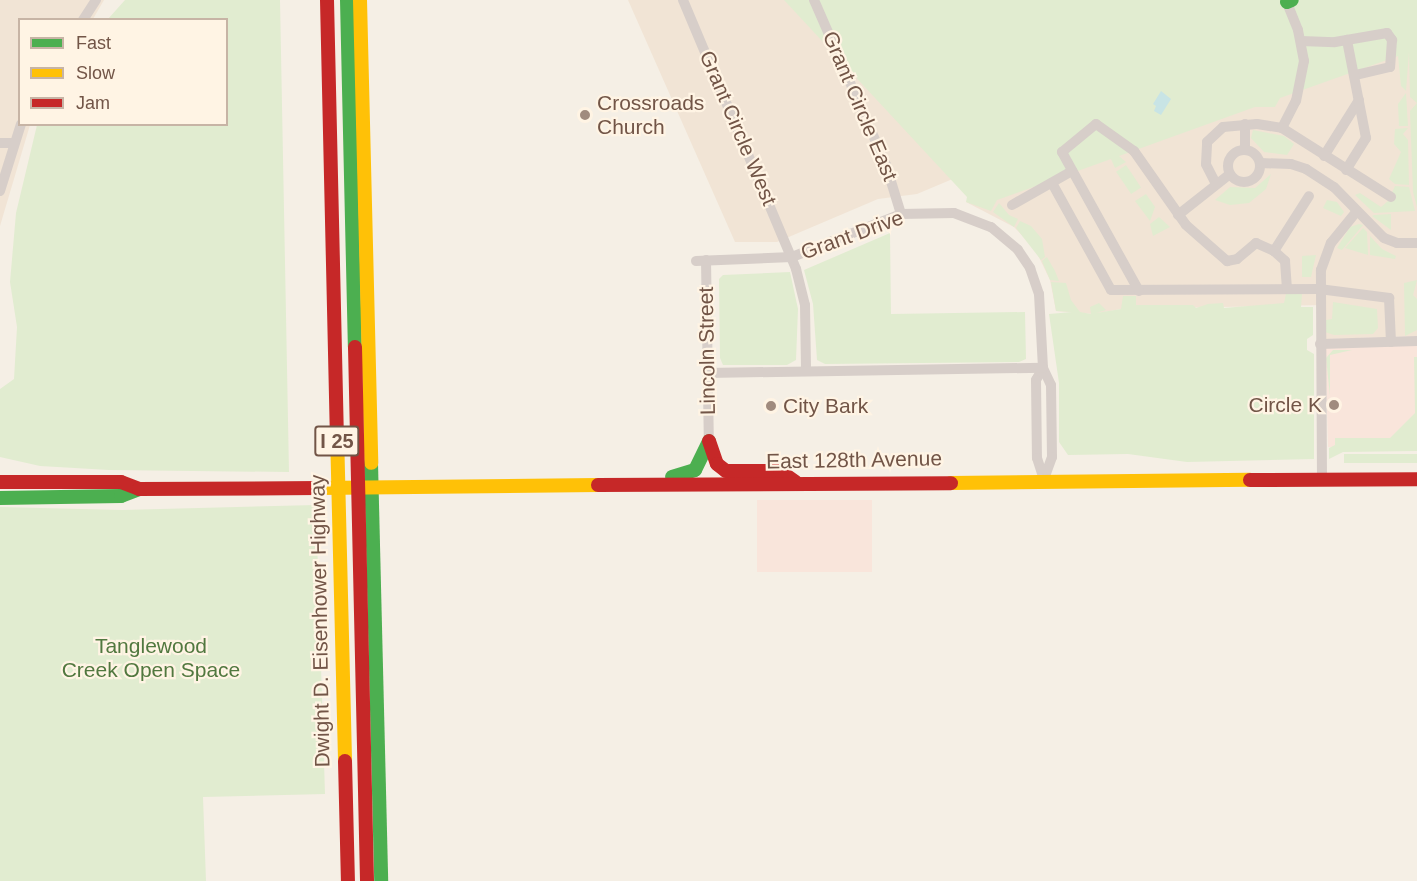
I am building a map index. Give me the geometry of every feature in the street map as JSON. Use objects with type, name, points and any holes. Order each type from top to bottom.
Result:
[{"type":"main road","name":"Dwight D. Eisenhower Highway","points":[[327,0],[348,881]]},
{"type":"main road","points":[[337,0],[357,881]]},
{"type":"main road","points":[[346,0],[367,881]]},
{"type":"main road","name":"I 25","points":[[360,0],[381,881]]},
{"type":"main road","points":[[709,441],[717,464],[726,471],[780,471],[796,482]]},
{"type":"main road","points":[[639,484],[694,470],[709,441]]},
{"type":"main road","name":"East 128th Avenue","points":[[139,489],[1044,479],[1417,478]]},
{"type":"main road","points":[[0,483],[121,482],[139,489]]},
{"type":"main road","points":[[0,498],[121,496],[139,489]]},
{"type":"street","points":[[84,18],[96,0]]},
{"type":"street","name":"Grant Circle West","points":[[683,0],[792,257],[805,305],[806,372]]},
{"type":"street","name":"Grant Circle East","points":[[814,0],[886,165],[901,214]]},
{"type":"street","points":[[1282,128],[1290,118],[1301,84],[1301,41],[1288,1]]},
{"type":"street","points":[[1301,41],[1347,40],[1387,33],[1392,40],[1390,67],[1354,75]]},
{"type":"street","points":[[1346,170],[1366,138],[1347,40]]},
{"type":"street","points":[[1324,156],[1359,100]]},
{"type":"street","points":[[1138,291],[1072,171],[1063,148],[1096,124],[1134,151],[1179,215],[1227,261],[1237,259],[1248,245],[1256,243],[1274,251],[1285,261],[1287,289]]},
{"type":"street","points":[[1245,124],[1245,150]]},
{"type":"street","points":[[1216,184],[1206,164],[1207,142],[1223,127],[1245,124],[1282,128],[1390,197]]},
{"type":"street","points":[[0,191],[20,126]]},
{"type":"street","points":[[0,143],[14,143]]},
{"type":"street","points":[[1230,174],[1241,182],[1250,182],[1257,176],[1260,163],[1256,156],[1245,150]]},
{"type":"street","points":[[1230,174],[1230,160],[1245,150]]},
{"type":"street","points":[[1260,163],[1291,164],[1306,169],[1334,187],[1384,238],[1417,243]]},
{"type":"street","points":[[1012,205],[1072,171]]},
{"type":"street","points":[[1179,215],[1230,174]]},
{"type":"street","points":[[1052,183],[1111,290],[1319,289],[1389,298],[1391,342]]},
{"type":"street","points":[[1274,251],[1309,196]]},
{"type":"street","points":[[1322,480],[1319,289],[1324,256],[1357,211]]},
{"type":"street","name":"Grant Drive","points":[[701,261],[792,257],[901,214],[954,213],[991,227],[1018,250],[1030,268],[1039,294],[1043,368],[1051,385],[1052,457],[1044,479]]},
{"type":"street","name":"Lincoln Street","points":[[701,261],[709,441]]},
{"type":"street","points":[[1320,344],[1417,341]]},
{"type":"street","points":[[707,373],[1043,368]]},
{"type":"shaded area","points":[[0,0],[104,0],[94,18],[18,18],[18,126],[30,126],[0,226]]},
{"type":"shaded area","points":[[628,0],[870,0],[974,170],[917,194],[878,199],[777,242],[735,242]]},
{"type":"shaded area","points":[[1417,0],[1417,336],[1325,339],[1323,305],[1121,309],[1093,314],[1056,311],[1050,280],[1035,249],[1014,227],[966,202]]},
{"type":"shaded area","points":[[1417,336],[1417,433],[1405,446],[1328,447],[1325,339]]},
{"type":"shaded area","points":[[757,500],[872,500],[872,572],[757,572]]},
{"type":"green space","points":[[125,0],[280,0],[289,472],[109,470],[40,466],[0,457],[0,389],[14,379],[17,327],[10,282],[16,213],[37,126],[228,126],[228,18],[109,18]]},
{"type":"green space","points":[[784,0],[1417,0],[1417,103],[1410,97],[1409,52],[1406,91],[1401,86],[1398,56],[1280,98],[1275,107],[1255,107],[1119,156],[1126,162],[1115,168],[1111,159],[997,200],[991,211],[966,202],[967,197]]},
{"type":"green space","points":[[1406,93],[1408,126],[1399,126],[1398,104]]},
{"type":"green space","points":[[1417,103],[1417,207],[1413,192],[1410,111]]},
{"type":"green space","points":[[1408,128],[1403,134],[1408,140],[1409,185],[1395,184],[1389,179],[1401,152],[1394,144],[1395,129]]},
{"type":"green space","points":[[1253,130],[1284,136],[1294,144],[1287,155],[1264,152],[1251,138]]},
{"type":"green space","points":[[1126,165],[1141,187],[1131,194],[1116,172]]},
{"type":"green space","points":[[1271,174],[1266,189],[1249,203],[1230,205],[1215,200],[1230,187],[1255,188]]},
{"type":"green space","points":[[1395,186],[1409,187],[1415,211],[1374,213],[1355,195],[1360,193],[1381,207],[1388,201]]},
{"type":"green space","points":[[1146,194],[1155,207],[1150,221],[1135,201]]},
{"type":"green space","points":[[1327,200],[1337,202],[1344,212],[1341,216],[1323,208]]},
{"type":"green space","points":[[999,203],[1009,215],[1018,219],[1014,227],[993,212]]},
{"type":"green space","points":[[1391,214],[1391,230],[1372,216],[1374,215]]},
{"type":"green space","points":[[1159,217],[1170,227],[1153,236],[1150,224]]},
{"type":"green space","points":[[1020,221],[1031,226],[1042,239],[1045,257],[1041,260],[1016,228]]},
{"type":"green space","points":[[1363,225],[1342,250],[1337,248],[1350,227]]},
{"type":"green space","points":[[1363,228],[1367,232],[1368,255],[1345,248]]},
{"type":"green space","points":[[890,233],[891,314],[1025,312],[1026,359],[1019,362],[825,364],[817,360],[813,304],[804,270]]},
{"type":"green space","points":[[1370,236],[1382,249],[1396,256],[1395,259],[1370,255]]},
{"type":"green space","points":[[1316,255],[1311,277],[1302,277],[1302,256]]},
{"type":"green space","points":[[1047,257],[1059,281],[1050,280],[1042,261]]},
{"type":"green space","points":[[790,272],[798,309],[796,360],[787,365],[723,365],[720,358],[719,279],[723,275]]},
{"type":"green space","points":[[1417,280],[1413,295],[1417,299],[1417,330],[1405,336],[1404,283]]},
{"type":"green space","points":[[1051,282],[1066,283],[1071,300],[1080,312],[1091,314],[1090,307],[1099,303],[1106,310],[1096,313],[1121,309],[1123,296],[1136,296],[1136,305],[1193,305],[1196,308],[1223,303],[1224,308],[1284,303],[1286,294],[1302,294],[1301,307],[1313,307],[1313,335],[1307,339],[1307,350],[1314,354],[1314,459],[1187,462],[1128,454],[1068,455],[1059,442],[1059,383],[1049,314],[1072,312],[1056,311]]},
{"type":"green space","points":[[1333,302],[1377,309],[1378,328],[1373,334],[1334,335],[1325,332],[1326,320],[1332,319]]},
{"type":"green space","points":[[1333,350],[1352,350],[1330,355],[1330,396],[1326,358]]},
{"type":"green space","points":[[1414,357],[1417,357],[1417,451],[1343,452],[1329,459],[1329,448],[1335,445],[1335,438],[1390,438],[1415,413]]},
{"type":"green space","points":[[1344,454],[1417,454],[1417,463],[1344,463]]},
{"type":"green space","name":"Tanglewood Creek Open Space","points":[[316,505],[325,794],[203,797],[206,881],[0,881],[0,507],[122,510]]},
{"type":"water","points":[[1161,91],[1171,99],[1161,115],[1154,111],[1156,106],[1153,104]]},
{"type":"traffic: fast","points":[[347,0],[355,347]]},
{"type":"traffic: fast","points":[[1287,2],[1292,0]]},
{"type":"traffic: fast","points":[[672,477],[695,470],[709,441]]},
{"type":"traffic: fast","points":[[371,463],[381,881]]},
{"type":"traffic: fast","points":[[0,498],[121,496],[139,489]]},
{"type":"traffic: slow","points":[[360,0],[371,463]]},
{"type":"traffic: slow","points":[[337,432],[345,761]]},
{"type":"traffic: slow","points":[[951,483],[1250,480]]},
{"type":"traffic: slow","points":[[319,488],[598,485]]},
{"type":"traffic: jam","points":[[327,0],[337,432]]},
{"type":"traffic: jam","points":[[355,347],[367,881]]},
{"type":"traffic: jam","points":[[709,441],[717,464],[726,471],[780,471],[796,482]]},
{"type":"traffic: jam","points":[[1250,480],[1417,479]]},
{"type":"traffic: jam","points":[[0,482],[121,482],[139,489],[319,488]]},
{"type":"traffic: jam","points":[[598,485],[951,483]]},
{"type":"traffic: jam","points":[[345,761],[348,881]]},
{"type":"place","name":"Crossroads Church","points":[[585,115]]},
{"type":"place","name":"Circle K","points":[[1334,405]]},
{"type":"place","name":"City Bark","points":[[771,406]]}]
